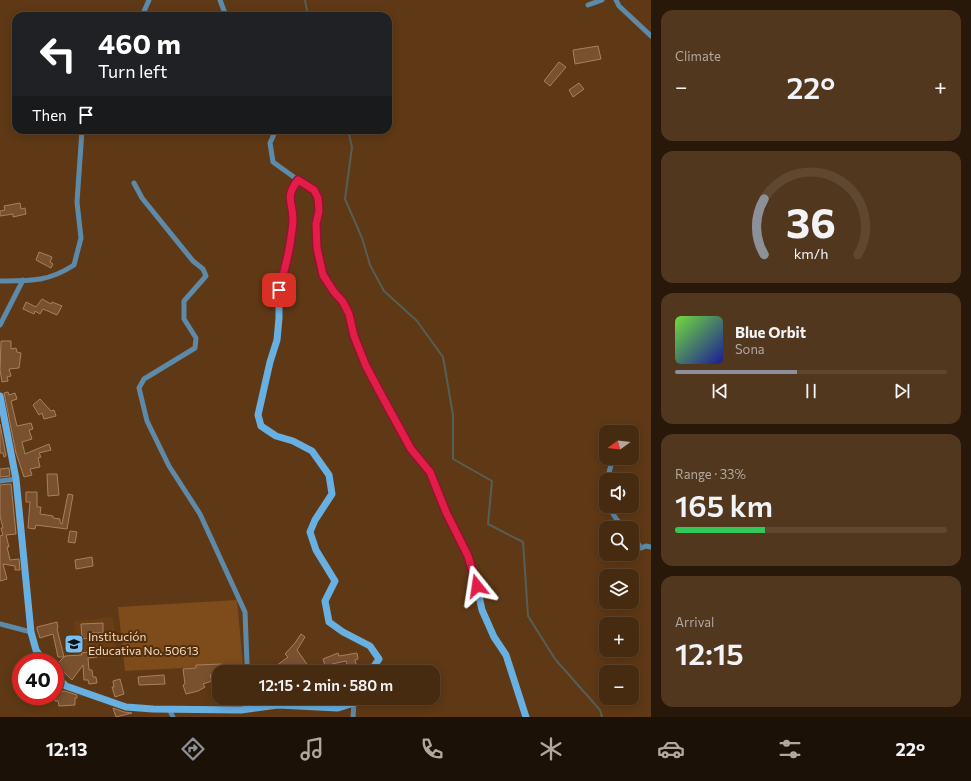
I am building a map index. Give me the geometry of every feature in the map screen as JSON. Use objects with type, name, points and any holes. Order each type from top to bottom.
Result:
[{"type":"street","points":[[144,12],[150,0]]},
{"type":"street","points":[[220,0],[224,12]]},
{"type":"street","points":[[588,4],[602,0]]},
{"type":"street","points":[[616,0],[619,6],[651,36]]},
{"type":"street","points":[[0,281],[47,279],[74,265],[80,238],[77,202],[82,134]]},
{"type":"street","points":[[274,134],[270,143],[273,162],[314,190],[318,198],[319,211],[316,224],[317,248],[323,275],[334,292],[343,302],[349,314],[354,336],[366,366],[411,449],[430,472],[446,512],[468,556],[474,573],[482,610],[494,637],[506,655],[526,717]]},
{"type":"street","points":[[298,180],[291,189],[290,204],[293,218],[287,262],[279,290],[277,340],[270,362],[258,415],[261,426],[276,436],[293,441],[312,451],[329,475],[332,494],[315,520],[310,532],[316,550],[335,582],[325,601],[329,622],[343,632],[370,646],[379,659],[375,665]]},
{"type":"street","points":[[134,183],[142,198],[193,262],[203,269],[206,276],[184,301],[184,319],[196,338],[195,348],[144,379],[139,388],[147,421],[169,466],[200,514],[245,612],[247,665]]},
{"type":"street","points":[[0,325],[23,280]]},
{"type":"street","points":[[0,396],[16,479],[31,632],[38,653]]},
{"type":"street","points":[[608,473],[610,465]]},
{"type":"street","points":[[0,481],[16,479]]},
{"type":"street","points":[[639,545],[641,548],[646,546],[651,547]]},
{"type":"street","points":[[0,624],[31,632]]},
{"type":"street","points":[[64,684],[126,707],[241,710],[278,705],[338,708],[345,705]]},
{"type":"street","points":[[353,717],[354,705]]},
{"type":"street","points":[[169,709],[173,717]]},
{"type":"shaded area","points":[[237,600],[243,665],[212,665],[212,667],[125,671],[118,607]]},
{"type":"shaded area","points":[[113,617],[117,657],[79,660],[74,621]]},
{"type":"building","points":[[598,46],[601,59],[575,64],[573,50]]},
{"type":"building","points":[[559,62],[566,67],[550,86],[544,81]]},
{"type":"building","points":[[579,83],[584,89],[573,97],[569,90]]},
{"type":"building","points":[[20,203],[21,209],[25,208],[26,214],[13,217],[13,214],[0,216],[0,211],[5,210],[4,206]]},
{"type":"building","points":[[39,252],[52,257],[50,262],[53,264],[51,268],[36,260]]},
{"type":"building","points":[[42,299],[51,304],[52,302],[62,306],[57,315],[43,309],[40,314],[35,311],[34,314],[23,309],[26,302],[36,307]]},
{"type":"building","points":[[1,341],[11,341],[11,349],[16,348],[17,352],[21,353],[19,368],[9,369],[11,376],[7,377],[8,381],[2,382],[0,370]]},
{"type":"building","points":[[8,392],[9,395],[15,393],[17,399],[11,401],[17,426],[31,423],[33,429],[29,430],[32,439],[22,442],[25,454],[49,444],[51,450],[39,453],[41,457],[38,458],[40,467],[30,469],[32,475],[24,477],[16,453],[4,393]]},
{"type":"building","points":[[40,399],[51,411],[54,410],[56,416],[44,419],[42,413],[39,415],[33,405]]},
{"type":"building","points":[[0,424],[6,456],[4,457],[3,453],[0,453]]},
{"type":"building","points":[[9,468],[10,476],[0,477],[0,469]]},
{"type":"building","points":[[47,474],[57,474],[59,495],[48,496]]},
{"type":"building","points":[[11,484],[16,534],[6,535],[9,547],[7,547],[10,560],[19,559],[20,570],[15,570],[15,566],[3,564],[7,579],[0,581],[0,536],[3,535],[1,528],[3,528],[0,516],[0,485]]},
{"type":"building","points":[[26,492],[37,492],[37,507],[41,507],[40,514],[53,516],[53,518],[60,519],[60,523],[62,524],[68,494],[73,495],[67,529],[36,525],[35,529],[28,528],[30,502],[26,502]]},
{"type":"building","points":[[70,531],[77,532],[75,543],[68,542]]},
{"type":"building","points":[[92,557],[93,566],[76,569],[75,560]]},
{"type":"building","points":[[57,622],[57,629],[63,653],[57,653],[53,634],[40,638],[37,627]]},
{"type":"building","points":[[103,623],[103,633],[90,633],[90,638],[82,639],[81,624]]},
{"type":"building","points":[[301,634],[305,637],[297,650],[308,665],[277,665],[288,657],[285,654]]},
{"type":"building","points":[[97,651],[97,657],[88,658],[89,670],[92,670],[93,677],[96,677],[97,683],[89,684],[88,680],[84,680],[83,665],[72,680],[64,672],[64,657],[82,655],[81,653]]},
{"type":"building","points":[[338,653],[339,656],[357,653],[358,659],[355,660],[356,665],[347,665],[346,661],[332,665],[325,665],[323,659]]},
{"type":"building","points":[[222,664],[212,665],[212,675],[210,675],[212,681],[203,684],[205,687],[198,691],[186,694],[183,685],[185,684],[183,669],[196,668],[196,665]]},
{"type":"building","points":[[164,675],[165,684],[139,685],[138,677]]},
{"type":"building","points":[[120,679],[124,694],[115,697],[112,687],[114,687],[113,681]]},
{"type":"building","points":[[64,691],[77,695],[77,698],[75,698],[75,705],[59,706],[64,705]]},
{"type":"building","points":[[113,708],[124,712],[132,713],[116,717]]},
{"type":"waterway","points":[[305,0],[307,12]]},
{"type":"waterway","points":[[349,134],[352,147],[345,199],[362,238],[370,265],[384,291],[417,321],[443,357],[453,415],[453,459],[492,481],[488,524],[523,542],[528,616],[555,659],[600,710],[602,717]]},
{"type":"place","name":"Institución Educativa No. 50613","points":[[74,644]]},
{"type":"route","points":[[279,290],[287,262],[291,238],[293,218],[290,204],[291,189],[298,180],[314,190],[318,198],[319,211],[316,224],[317,248],[323,275],[334,292],[343,302],[349,314],[354,336],[366,366],[383,398],[411,449],[430,472],[446,512],[468,556],[477,586]]}]
